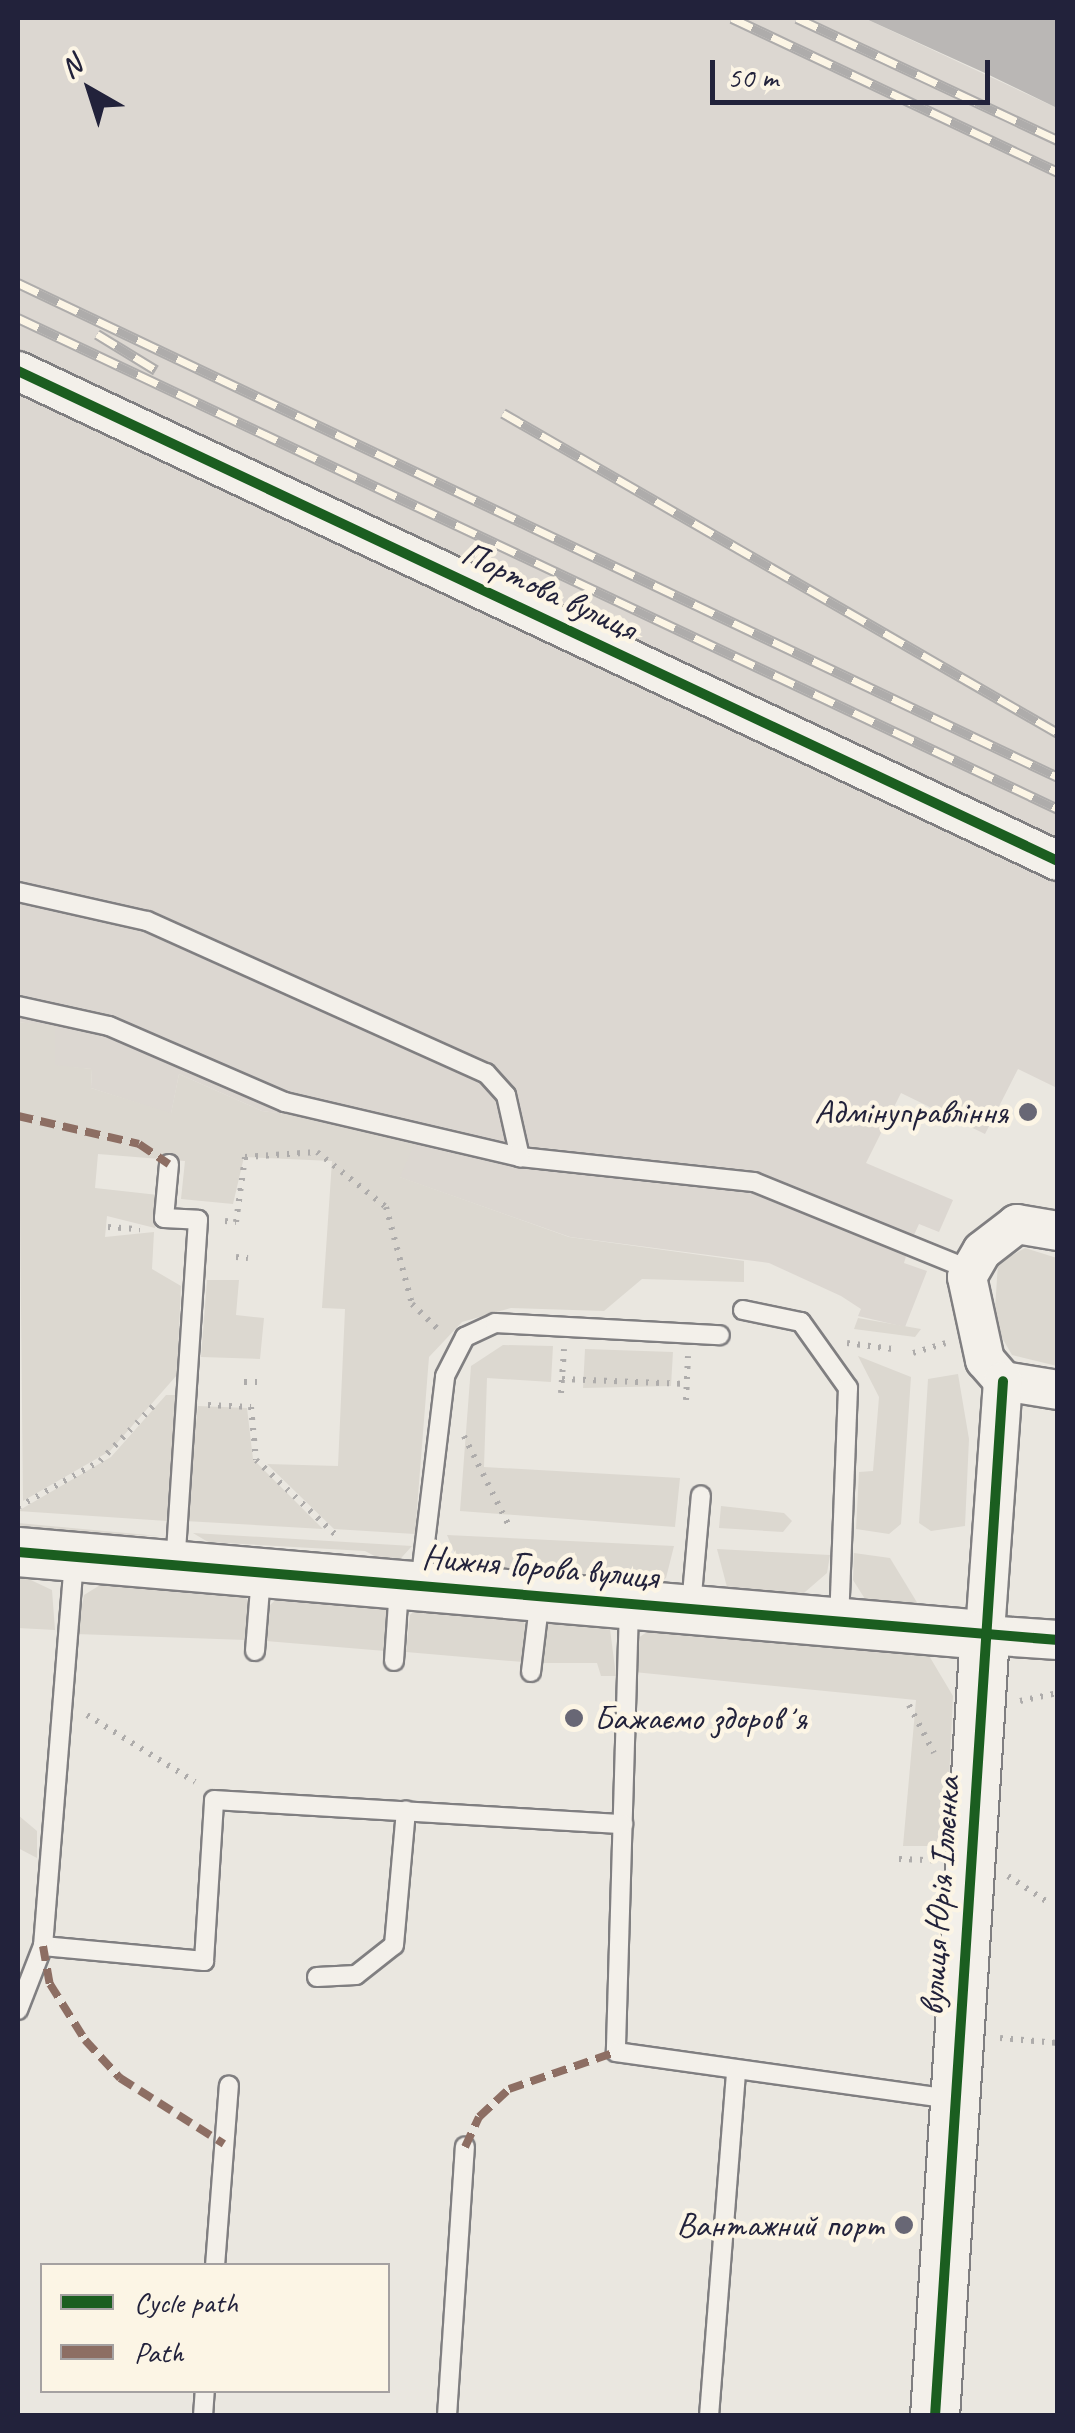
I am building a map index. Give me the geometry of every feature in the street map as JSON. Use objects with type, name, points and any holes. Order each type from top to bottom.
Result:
[{"type":"street","name":"Портова вулиця","points":[[18,371],[1058,861]]},
{"type":"street","points":[[1058,1231],[1017,1224],[970,1270],[974,1334],[1003,1381],[1058,1390]]},
{"type":"street","name":"вулиця Юрія Іллєнка","points":[[935,2416],[1003,1381]]},
{"type":"street","name":"Нижня Горова вулиця","points":[[18,1552],[1058,1640]]},
{"type":"lane","points":[[18,892],[147,921],[486,1073],[506,1095],[520,1157]]},
{"type":"lane","points":[[18,1006],[110,1026],[285,1102],[520,1157],[754,1182],[970,1270]]},
{"type":"lane","points":[[169,1164],[164,1218],[198,1220],[175,1566]]},
{"type":"lane","points":[[743,1310],[801,1322],[848,1388],[839,1622]]},
{"type":"lane","points":[[394,1661],[444,1376],[461,1343],[495,1323],[720,1336]]},
{"type":"lane","points":[[691,1607],[702,1496]]},
{"type":"lane","points":[[18,2010],[43,1946],[74,1558]]},
{"type":"lane","points":[[255,1651],[262,1573]]},
{"type":"lane","points":[[531,1672],[540,1594]]},
{"type":"lane","points":[[629,1602],[616,2052],[736,2072],[954,2099]]},
{"type":"lane","points":[[43,1946],[204,1961],[214,1800],[623,1824]]},
{"type":"lane","points":[[316,1976],[356,1975],[394,1944],[406,1811]]},
{"type":"lane","points":[[710,2416],[736,2072]]},
{"type":"lane","points":[[215,2263],[229,2086]]},
{"type":"lane","points":[[447,2416],[466,2147]]},
{"type":"path","points":[[198,1220],[236,1222],[252,1153],[317,1152],[386,1207],[412,1304],[432,1331],[461,1343]]},
{"type":"path","points":[[236,1257],[248,1258]]},
{"type":"path","points":[[849,1342],[893,1349]]},
{"type":"path","points":[[560,1393],[564,1345]]},
{"type":"path","points":[[686,1400],[688,1350]]},
{"type":"path","points":[[19,1504],[124,1442],[188,1364]]},
{"type":"path","points":[[562,1379],[686,1384]]},
{"type":"path","points":[[244,1382],[264,1382]]},
{"type":"path","points":[[195,1404],[251,1407],[256,1460],[336,1536]]},
{"type":"path","points":[[460,1432],[510,1528]]},
{"type":"path","points":[[62,1700],[175,1765],[214,1800]]},
{"type":"path","points":[[958,2035],[1058,2043]]},
{"type":"shaded area","points":[[18,18],[864,18],[1057,108],[1057,1088],[1018,1069],[985,1134],[901,1093],[866,1163],[953,1200],[939,1232],[919,1224],[909,1246],[904,1263],[927,1271],[905,1327],[858,1316],[861,1309],[841,1296],[769,1263],[570,1237],[399,1177],[413,1144],[340,1121],[262,1111],[179,1074],[171,1114],[91,1088],[92,1069],[55,1066],[55,1027],[18,1022]]},
{"type":"shaded area","points":[[864,18],[1057,18],[1057,108],[985,73]]},
{"type":"shaded area","points":[[18,1022],[55,1026],[55,1065],[92,1069],[91,1088],[171,1113],[179,1074],[262,1111],[339,1120],[414,1144],[400,1177],[569,1237],[744,1261],[744,1282],[642,1279],[604,1311],[511,1308],[462,1322],[429,1357],[415,1534],[334,1529],[267,1464],[338,1466],[345,1309],[322,1308],[332,1161],[244,1157],[233,1204],[181,1199],[185,1161],[98,1154],[95,1188],[158,1195],[155,1228],[107,1216],[105,1237],[154,1232],[152,1269],[181,1286],[177,1375],[110,1451],[23,1501]]},
{"type":"shaded area","points":[[1025,1248],[1057,1258],[1057,1366],[1012,1355],[994,1324],[998,1263]]},
{"type":"shaded area","points":[[207,1280],[239,1280],[236,1315],[264,1318],[260,1359],[201,1357]]},
{"type":"shaded area","points":[[858,1318],[921,1329],[915,1337],[854,1329]]},
{"type":"shaded area","points":[[503,1345],[553,1346],[551,1382],[487,1378],[484,1467],[680,1478],[675,1527],[460,1511],[471,1366]]},
{"type":"shaded area","points":[[585,1349],[673,1352],[671,1386],[583,1388]]},
{"type":"shaded area","points":[[858,1356],[911,1377],[901,1524],[889,1534],[856,1529],[859,1472],[873,1471],[879,1397]]},
{"type":"shaded area","points":[[958,1374],[969,1439],[965,1526],[931,1531],[919,1523],[928,1379]]},
{"type":"shaded area","points":[[166,1395],[176,1395],[167,1521],[18,1511],[111,1457]]},
{"type":"shaded area","points":[[198,1406],[247,1408],[253,1459],[323,1529],[185,1521]]},
{"type":"shaded area","points":[[721,1506],[784,1513],[792,1521],[783,1532],[719,1528]]},
{"type":"shaded area","points":[[18,1523],[158,1536],[18,1531]]},
{"type":"shaded area","points":[[193,1533],[412,1546],[394,1566],[365,1551],[208,1542]]},
{"type":"shaded area","points":[[447,1535],[674,1546],[666,1578],[653,1586],[462,1570]]},
{"type":"shaded area","points":[[717,1549],[830,1555],[827,1573],[797,1599],[728,1591]]},
{"type":"shaded area","points":[[854,1553],[890,1558],[921,1609],[882,1609],[865,1599],[853,1580]]},
{"type":"shaded area","points":[[18,1574],[52,1590],[55,1630],[18,1628]]},
{"type":"shaded area","points":[[105,1582],[241,1590],[250,1604],[246,1640],[76,1634],[84,1595]]},
{"type":"shaded area","points":[[282,1594],[380,1601],[389,1614],[385,1651],[266,1641],[270,1605]]},
{"type":"shaded area","points":[[421,1604],[516,1612],[525,1624],[523,1662],[406,1652],[410,1615]]},
{"type":"shaded area","points":[[559,1615],[610,1629],[616,1676],[601,1676],[597,1663],[543,1663],[546,1626]]},
{"type":"shaded area","points":[[659,1624],[928,1654],[953,1696],[946,1846],[903,1846],[916,1700],[634,1672],[638,1638]]},
{"type":"shaded area","points":[[18,1815],[37,1831],[37,1858],[18,1848]]},
{"type":"railway","points":[[732,18],[1058,172]]},
{"type":"railway","points":[[797,18],[1058,140]]},
{"type":"railway","points":[[18,283],[1058,777]]},
{"type":"railway","points":[[18,318],[1058,809]]},
{"type":"railway","points":[[97,334],[156,370]]},
{"type":"railway","points":[[503,413],[1058,733]]},
{"type":"marked path","points":[[18,1116],[139,1144],[169,1164]]},
{"type":"marked path","points":[[43,1946],[50,1984],[85,2040],[120,2078],[224,2144]]},
{"type":"marked path","points":[[465,2147],[479,2117],[509,2089],[616,2052]]},
{"type":"cycle path","points":[[18,371],[1058,861]]},
{"type":"cycle path","points":[[935,2416],[1003,1381]]},
{"type":"cycle path","points":[[18,1552],[1058,1640]]},
{"type":"place","name":"Адмінуправління","points":[[1028,1112]]},
{"type":"place","name":"Бажаємо здоровʼя","points":[[574,1718]]},
{"type":"place","name":"Вантажний порт","points":[[904,2225]]}]
